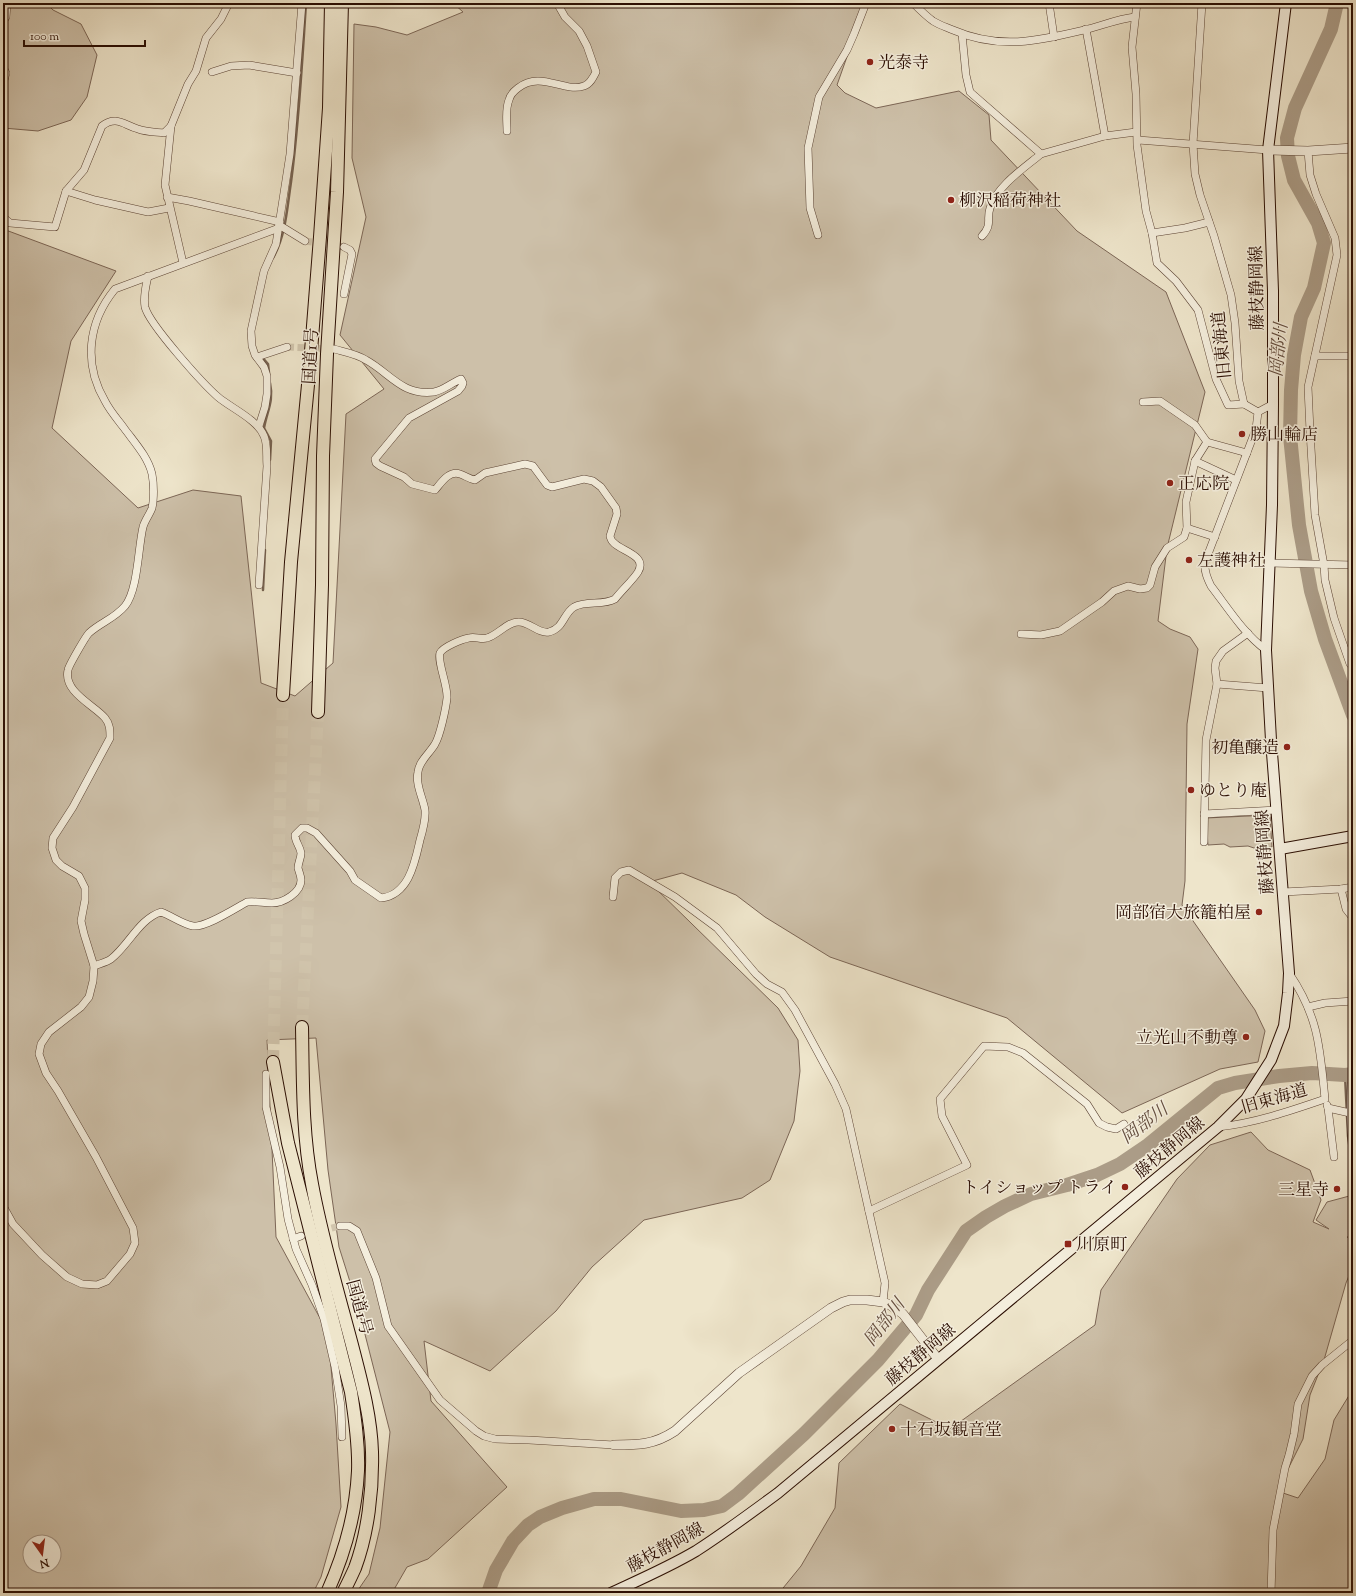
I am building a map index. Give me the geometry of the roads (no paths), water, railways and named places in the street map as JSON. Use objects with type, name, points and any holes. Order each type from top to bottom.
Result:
[{"type":"highway","name":"国道1号","points":[[283,695],[291,562],[310,372],[329,108],[331,3]]},
{"type":"highway","name":"国道1号","points":[[318,712],[322,585],[323,456],[327,354],[337,192],[342,3]]},
{"type":"highway","name":"国道1号","points":[[302,1027],[303,1110],[312,1183],[322,1234],[360,1376],[367,1409],[372,1452],[371,1494],[367,1524],[355,1568],[343,1593]]},
{"type":"highway","name":"国道1号","points":[[273,1062],[288,1143],[351,1392],[356,1427],[358,1472],[351,1522],[345,1547],[327,1593]]},
{"type":"main road","name":"藤枝静岡線","points":[[611,1593],[658,1571],[695,1551],[737,1523],[808,1468],[1218,1127],[1236,1110],[1252,1091],[1268,1067],[1284,1026],[1287,1012],[1289,973],[1276,810],[1266,650],[1273,404],[1273,150],[1286,3]]},
{"type":"main road","points":[[1280,849],[1353,836]]},
{"type":"street","points":[[3,21],[6,17],[7,3]]},
{"type":"street","points":[[183,262],[169,208],[165,185],[171,126],[188,84],[196,71],[206,38],[222,19],[229,3]]},
{"type":"street","points":[[259,426],[265,407],[267,376],[264,367],[252,346],[251,331],[264,271],[276,244],[279,225],[290,154],[302,3]]},
{"type":"street","points":[[507,131],[508,100],[514,92],[524,84],[536,81],[550,82],[575,88],[585,86],[592,80],[596,72],[587,46],[581,36],[565,17],[557,3]]},
{"type":"street","points":[[818,234],[810,208],[808,148],[819,97],[847,50],[866,3]]},
{"type":"street","points":[[913,3],[935,23],[967,36],[996,41],[1017,42],[1040,40],[1121,19],[1135,17]]},
{"type":"street","points":[[1049,3],[1054,36]]},
{"type":"street","points":[[1137,3],[1132,47],[1136,94],[1136,132],[1146,211],[1152,233],[1157,263],[1176,281],[1198,310],[1216,379],[1228,405],[1244,404],[1258,412]]},
{"type":"street","name":"旧東海道","points":[[1202,3],[1193,144],[1195,174],[1231,295],[1235,323],[1239,381],[1244,404]]},
{"type":"street","points":[[1086,29],[1105,136]]},
{"type":"street","points":[[962,34],[966,74],[970,92],[1041,154]]},
{"type":"street","points":[[212,72],[231,66],[249,65],[297,73]]},
{"type":"street","points":[[3,67],[6,73],[3,84]]},
{"type":"street","points":[[3,217],[10,223],[55,227],[66,191],[84,170],[102,126],[107,122],[122,122],[138,130],[148,132],[164,132],[171,126]]},
{"type":"street","points":[[982,236],[988,229],[990,207],[998,194],[1012,178],[1041,154],[1105,136],[1136,132]]},
{"type":"street","points":[[1138,140],[1273,150],[1308,151],[1353,148]]},
{"type":"street","points":[[1308,151],[1310,175],[1316,194],[1335,238],[1337,255],[1308,387],[1315,515],[1324,565],[1325,580],[1334,618],[1350,664],[1353,663]]},
{"type":"street","points":[[66,191],[95,200],[148,212],[169,208]]},
{"type":"street","points":[[167,196],[279,225],[305,241]]},
{"type":"street","points":[[1152,233],[1185,228],[1209,222]]},
{"type":"street","points":[[3,1206],[13,1224],[42,1255],[67,1277],[82,1284],[97,1285],[107,1281],[130,1254],[135,1243],[133,1228],[96,1158],[58,1091],[46,1073],[39,1054],[41,1044],[49,1032],[81,1007],[89,997],[93,981],[94,966],[81,921],[85,900],[85,888],[79,876],[62,866],[56,860],[52,848],[53,838],[73,807],[110,738],[110,726],[105,718],[75,692],[70,682],[68,670],[88,633],[117,615],[127,604],[135,580],[144,526],[152,507],[152,476],[148,461],[105,402],[98,386],[91,360],[95,322],[105,301],[115,289],[279,225]]},
{"type":"street","points":[[344,247],[350,250],[352,254],[344,294]]},
{"type":"street","points":[[148,276],[144,291],[145,307],[150,319],[182,359],[217,397],[259,426],[265,436],[266,454],[259,585]]},
{"type":"street","points":[[257,357],[287,347]]},
{"type":"street","points":[[94,966],[111,959],[154,914],[161,912],[186,924],[195,926],[203,925],[247,902],[254,901],[272,903],[283,901],[293,895],[299,887],[301,881],[298,868],[301,853],[295,842],[295,835],[302,828],[307,828],[316,833],[350,871],[355,880],[381,898],[395,894],[414,869],[425,821],[423,800],[417,777],[418,770],[422,762],[438,740],[447,698],[447,688],[439,656],[442,650],[469,638],[484,639],[492,636],[514,622],[527,623],[543,632],[550,632],[563,622],[569,611],[574,606],[610,602],[615,599],[640,568],[636,556],[612,542],[610,536],[617,514],[616,508],[601,487],[593,481],[584,479],[552,487],[547,485],[534,466],[525,464],[485,473],[475,480],[454,473],[443,480],[435,490],[412,484],[404,477],[380,466],[376,463],[375,459],[409,418],[458,391],[463,383],[461,379],[442,390],[432,392],[408,389],[400,386],[365,359],[334,349]]},
{"type":"street","points":[[1315,356],[1353,356]]},
{"type":"street","points":[[1143,402],[1160,401],[1195,425],[1207,442],[1247,453]]},
{"type":"street","points":[[1258,412],[1273,404]]},
{"type":"street","points":[[1258,412],[1256,429],[1204,568],[1207,580],[1255,642],[1266,650]]},
{"type":"street","points":[[1021,634],[1040,635],[1060,631],[1102,602],[1114,590],[1128,586],[1140,589],[1146,588],[1150,585],[1155,567],[1167,548],[1184,537],[1187,528],[1186,502],[1195,461],[1207,442]]},
{"type":"street","points":[[1195,461],[1236,480]]},
{"type":"street","points":[[1187,528],[1215,537]]},
{"type":"street","points":[[1269,563],[1353,565]]},
{"type":"street","points":[[1204,842],[1206,740],[1217,684],[1215,668],[1219,656],[1223,651],[1248,633]]},
{"type":"street","points":[[1217,684],[1268,688]]},
{"type":"street","points":[[1204,814],[1276,810]]},
{"type":"street","points":[[614,897],[615,878],[621,872],[629,870],[675,897],[717,928],[756,974],[767,984],[782,992],[795,1010],[835,1084],[846,1109],[885,1283],[883,1302]]},
{"type":"street","points":[[1283,892],[1353,887]]},
{"type":"street","points":[[1341,889],[1346,909],[1353,918]]},
{"type":"street","name":"旧東海道","points":[[1218,1127],[1240,1124],[1325,1099],[1317,1031],[1308,1007],[1289,973]]},
{"type":"street","points":[[1308,1007],[1325,1003],[1353,1001],[1353,996]]},
{"type":"street","points":[[869,1211],[967,1165],[942,1116],[940,1100],[984,1046],[1008,1047],[1023,1053],[1087,1104],[1100,1123],[1107,1127],[1116,1128],[1124,1124]]},
{"type":"street","points":[[266,1074],[266,1107],[280,1167],[293,1239],[324,1319],[335,1367],[341,1406],[342,1437]]},
{"type":"street","points":[[1353,1083],[1351,1084],[1350,1113],[1350,1134],[1353,1150]]},
{"type":"street","points":[[1325,1099],[1328,1108],[1334,1157]]},
{"type":"street","points":[[1328,1108],[1350,1113]]},
{"type":"street","points":[[340,1226],[349,1226],[357,1231],[376,1278],[388,1326],[440,1400],[476,1431],[484,1436],[495,1439],[614,1445],[646,1444],[665,1438],[675,1431],[740,1373],[831,1308],[850,1300],[883,1302],[890,1305],[903,1314],[938,1359]]},
{"type":"street","points":[[293,1239],[301,1236]]},
{"type":"street","points":[[1271,1593],[1273,1530],[1285,1468],[1290,1455],[1298,1404],[1312,1376],[1322,1365],[1353,1340]]},
{"type":"waterway","points":[[273,258],[281,240],[283,231],[294,160],[306,3]]},
{"type":"waterway","name":"岡部川","points":[[1337,3],[1331,29],[1295,108],[1287,138],[1288,156],[1294,180],[1318,223],[1324,243],[1314,288],[1301,317],[1294,355],[1291,390],[1290,436],[1299,525],[1311,591],[1325,639],[1353,715]]},
{"type":"waterway","points":[[261,356],[268,364],[269,373]]},
{"type":"waterway","points":[[270,383],[271,401],[264,428],[271,441],[270,460]]},
{"type":"waterway","points":[[263,590],[265,550]]},
{"type":"waterway","name":"岡部川","points":[[488,1593],[496,1570],[513,1541],[528,1525],[540,1517],[562,1508],[594,1499],[621,1499],[681,1511],[704,1510],[722,1506],[738,1494],[804,1434],[878,1360],[916,1315],[928,1290],[966,1231],[986,1217],[1031,1194],[1067,1185],[1097,1175],[1120,1164],[1148,1145],[1218,1088],[1235,1083],[1279,1076],[1312,1073],[1353,1074]]},
{"type":"waterway","points":[[1345,1075],[1348,1136],[1353,1172]]},
{"type":"tunnel","points":[[305,241],[344,247]]},
{"type":"tunnel","points":[[287,347],[330,349]]},
{"type":"tunnel","points":[[273,1062],[283,695]]},
{"type":"tunnel","points":[[302,1027],[318,712]]},
{"type":"tunnel","points":[[301,1236],[340,1226]]},
{"type":"place","name":"光泰寺","points":[[870,62]]},
{"type":"place","name":"柳沢稲荷神社","points":[[951,200]]},
{"type":"place","name":"勝山輪店","points":[[1242,434]]},
{"type":"place","name":"正応院","points":[[1170,483]]},
{"type":"place","name":"左護神社","points":[[1189,560]]},
{"type":"place","name":"初亀醸造","points":[[1287,747]]},
{"type":"place","name":"ゆとり庵","points":[[1191,790]]},
{"type":"place","name":"岡部宿大旅籠柏屋","points":[[1259,912]]},
{"type":"place","name":"立光山不動尊","points":[[1246,1037]]},
{"type":"place","name":"トイショップ トライ","points":[[1125,1187]]},
{"type":"place","name":"三星寺","points":[[1337,1189]]},
{"type":"place","name":"川原町","points":[[1068,1244]]},
{"type":"place","name":"十石坂観音堂","points":[[892,1429]]}]
